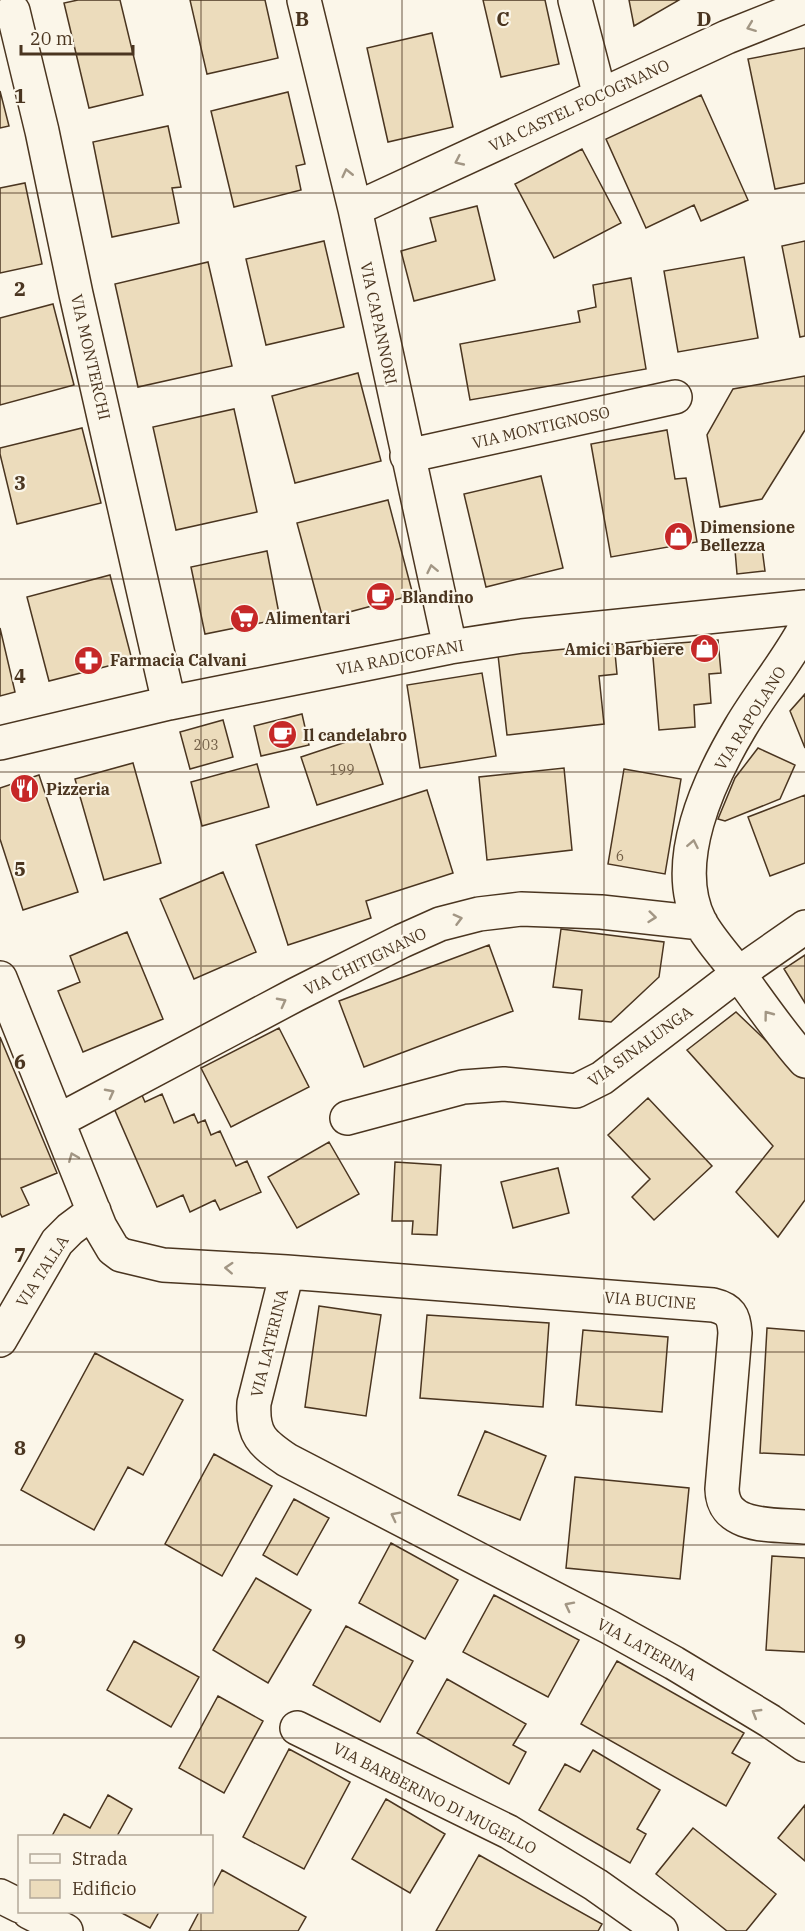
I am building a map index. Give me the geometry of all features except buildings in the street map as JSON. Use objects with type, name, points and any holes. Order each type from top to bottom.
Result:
[{"type":"street","name":"VIA CAPANNORI","points":[[304,0],[355,209],[450,647]]},
{"type":"street","points":[[575,0],[600,96]]},
{"type":"street","name":"VIA CASTEL FOCOGNANO","points":[[355,209],[728,37],[805,6]]},
{"type":"street","name":"VIA MONTERCHI","points":[[14,11],[169,702]]},
{"type":"street","name":"VIA MONTIGNOSO","points":[[407,456],[675,397]]},
{"type":"street","name":"VIA RADICOFANI","points":[[0,743],[169,702],[450,647],[522,636],[805,607]]},
{"type":"street","name":"VIA RAPOLANO","points":[[805,628],[783,665],[740,727],[718,767],[695,832],[690,864],[691,898],[701,923],[766,1014],[805,1061]]},
{"type":"street","name":"VIA CHITIGNANO","points":[[58,1121],[295,995],[440,924],[479,914],[521,909],[590,911],[701,923]]},
{"type":"street","name":"VIA SINALUNGA","points":[[347,1118],[463,1087],[504,1084],[576,1090],[582,1088],[602,1078],[805,927]]},
{"type":"street","name":"VIA LATERINA","points":[[0,978],[94,1211],[113,1249],[121,1255],[163,1264],[287,1272],[254,1403],[254,1425],[258,1436],[270,1449],[287,1460],[609,1627],[674,1663],[805,1745]]},
{"type":"street","name":"VIA TALLA","points":[[0,1340],[57,1242],[94,1211]]},
{"type":"street","name":"VIA BUCINE","points":[[287,1272],[723,1307],[734,1319],[735,1333],[722,1489],[724,1504],[740,1519],[750,1522],[805,1527]]},
{"type":"street","name":"VIA BARBERINO DI MUGELLO","points":[[297,1728],[509,1832],[596,1886],[661,1931]]},
{"type":"street","points":[[0,1896],[18,1905]]},
{"type":"street","points":[[33,1913],[66,1931]]},
{"type":"place","name":"Dimensione Bellezza","points":[[679,536]]},
{"type":"place","name":"Blandino","points":[[381,597]]},
{"type":"place","name":"Alimentari","points":[[244,618]]},
{"type":"place","name":"Amici Barbiere","points":[[705,649]]},
{"type":"place","name":"Farmacia Calvani","points":[[89,660]]},
{"type":"place","name":"Il candelabro","points":[[282,735]]},
{"type":"place","name":"Pizzeria","points":[[25,789]]}]
